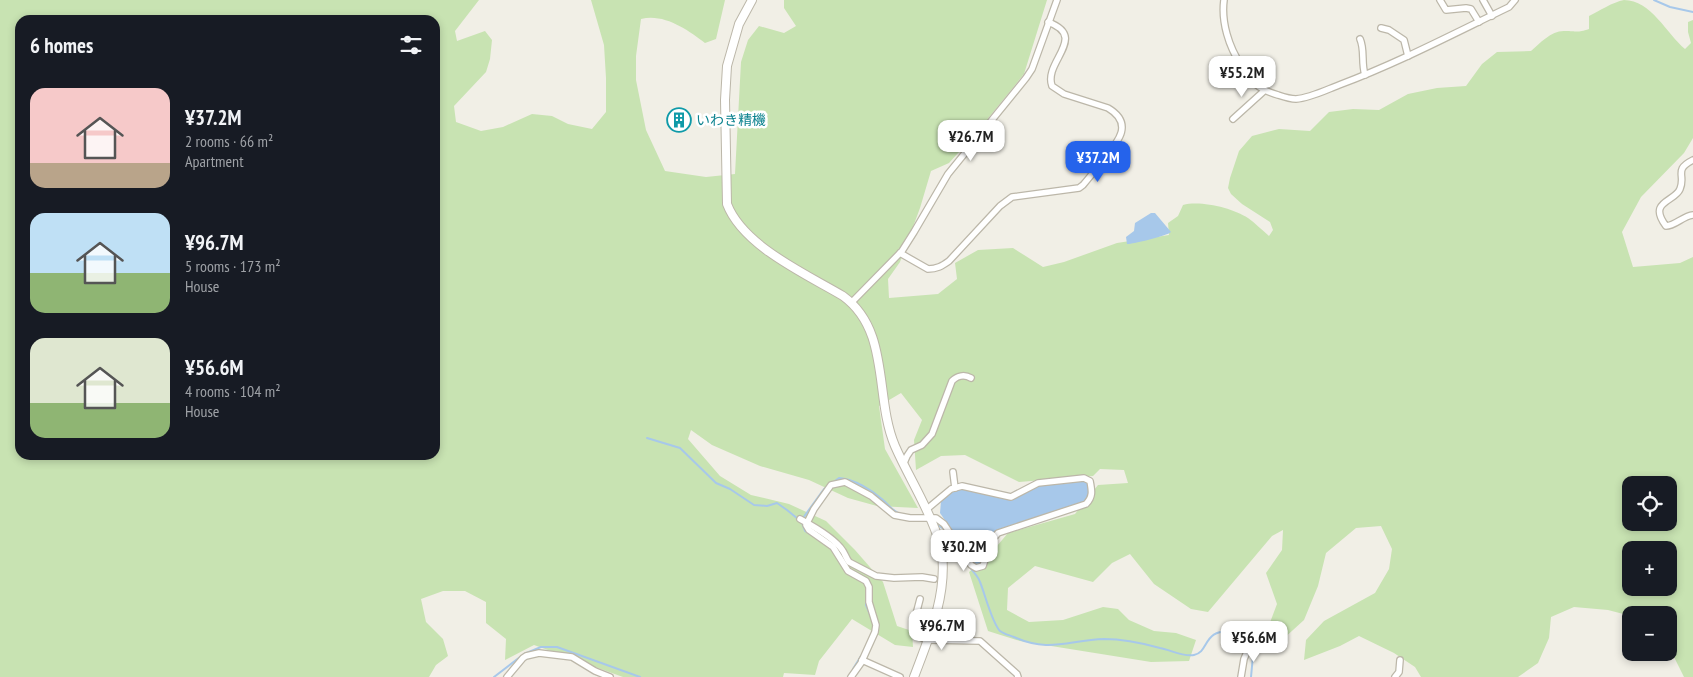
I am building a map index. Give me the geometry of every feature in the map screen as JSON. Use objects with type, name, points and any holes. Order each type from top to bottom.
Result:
[{"type":"street","points":[[752,0],[739,24],[727,66],[725,100],[727,204],[731,215],[737,223],[766,249],[851,303],[867,325],[874,342],[878,354],[883,398],[895,445],[931,517],[942,552],[943,588],[928,640],[914,677]]},
{"type":"street","points":[[851,303],[900,253],[948,174],[1026,78],[1032,69],[1057,0]]},
{"type":"street","points":[[1224,0],[1225,23],[1233,49],[1250,79],[1257,87],[1264,91],[1297,99],[1365,75],[1408,56],[1492,16],[1509,7],[1515,0]]},
{"type":"street","points":[[1440,0],[1446,10],[1471,9],[1479,22]]},
{"type":"street","points":[[1483,0],[1492,16]]},
{"type":"street","points":[[900,253],[928,269],[942,266],[1007,200],[1022,195],[1079,188],[1118,143],[1122,133],[1122,126],[1121,120],[1113,111],[1064,94],[1052,86],[1051,76],[1064,46],[1066,36],[1062,29],[1048,22]]},
{"type":"street","points":[[1381,28],[1390,30],[1404,40],[1408,56]]},
{"type":"street","points":[[1360,38],[1362,66],[1365,75]]},
{"type":"street","points":[[1233,119],[1264,91]]},
{"type":"street","points":[[1693,160],[1682,167],[1680,172],[1681,189],[1665,202],[1660,218],[1666,226],[1670,226],[1685,217],[1693,215]]},
{"type":"street","points":[[904,463],[906,456],[911,450],[922,445],[932,434],[952,381],[956,377],[961,376],[971,378]]},
{"type":"street","points":[[953,472],[955,488]]},
{"type":"street","points":[[804,521],[831,485],[840,482],[849,484],[871,496],[894,515],[923,519],[936,518],[944,524],[971,565],[980,568],[985,562],[991,542],[998,533],[1086,504],[1092,495],[1090,481],[1084,478],[1038,483],[1011,497],[969,486],[962,486],[951,489],[927,509]]},
{"type":"street","points":[[804,521],[834,541],[844,552],[848,562],[864,568],[873,575],[894,578],[922,577],[934,580]]},
{"type":"street","points":[[804,521],[809,530],[832,547],[848,571],[866,581],[869,587],[870,607],[876,625],[874,638],[851,677]]},
{"type":"street","points":[[920,599],[914,622],[922,638],[928,640],[980,641],[1018,677]]},
{"type":"street","points":[[1241,677],[1244,659],[1250,645]]},
{"type":"street","points":[[508,677],[523,658],[539,653],[572,657],[594,671],[610,677]]},
{"type":"street","points":[[862,660],[900,677]]},
{"type":"street","points":[[1395,677],[1399,672],[1400,660]]},
{"type":"green space","points":[[0,0],[479,0],[455,31],[457,41],[485,31],[492,40],[490,59],[486,72],[454,106],[456,122],[481,131],[503,127],[532,114],[552,116],[568,124],[592,129],[606,112],[606,78],[604,45],[591,0],[725,0],[716,39],[705,43],[683,28],[667,21],[658,18],[641,19],[636,56],[636,80],[646,130],[665,171],[706,177],[735,174],[741,62],[748,40],[759,26],[784,33],[796,26],[784,8],[784,0],[1047,0],[1024,74],[949,163],[931,171],[920,208],[900,262],[888,279],[889,298],[938,294],[957,279],[955,263],[978,250],[1013,248],[1043,267],[1064,262],[1117,243],[1169,235],[1168,223],[1178,216],[1183,205],[1207,204],[1234,211],[1248,218],[1269,236],[1273,230],[1270,222],[1242,204],[1231,194],[1228,188],[1239,151],[1252,136],[1279,129],[1310,131],[1329,112],[1353,109],[1379,110],[1408,94],[1437,88],[1466,86],[1482,64],[1497,52],[1531,51],[1546,38],[1560,31],[1589,29],[1589,16],[1620,1],[1634,1],[1642,6],[1658,19],[1685,49],[1691,43],[1688,22],[1693,20],[1693,138],[1684,153],[1641,197],[1622,232],[1633,267],[1680,263],[1693,257],[1693,677],[1684,677],[1676,661],[1677,606],[1622,606],[1622,614],[1608,610],[1574,607],[1551,617],[1549,638],[1538,663],[1518,677],[1421,677],[1415,667],[1394,653],[1359,636],[1340,646],[1304,660],[1306,640],[1324,621],[1375,593],[1389,569],[1392,549],[1381,526],[1356,528],[1326,553],[1318,586],[1304,620],[1282,640],[1266,633],[1277,604],[1266,573],[1282,550],[1283,530],[1272,536],[1208,612],[1191,609],[1154,584],[1130,554],[1112,563],[1093,582],[1035,566],[1008,588],[1007,610],[1029,622],[1063,620],[1103,607],[1118,609],[1129,620],[1154,631],[1176,633],[1196,640],[1189,661],[1151,662],[1020,641],[988,631],[969,572],[993,553],[1008,533],[1075,514],[1098,485],[1128,483],[1124,470],[1100,469],[1093,476],[1019,482],[965,455],[941,456],[916,470],[914,440],[922,420],[901,393],[879,406],[885,449],[918,508],[877,506],[848,498],[809,480],[760,466],[712,445],[691,430],[688,439],[720,476],[751,495],[789,504],[826,521],[883,582],[897,626],[912,631],[913,647],[895,645],[852,619],[819,661],[815,675],[784,673],[783,677],[623,677],[534,645],[505,660],[506,639],[486,623],[486,602],[465,591],[443,591],[421,599],[426,622],[443,639],[448,656],[436,665],[429,677],[0,677]]},
{"type":"water","points":[[1151,213],[1155,213],[1171,232],[1157,238],[1127,244],[1126,237],[1134,231],[1135,223]]},
{"type":"water","points":[[1084,481],[1088,483],[1089,494],[1084,503],[997,531],[981,564],[976,565],[940,513],[941,501],[952,491],[962,488],[1012,499],[1039,485]]},
{"type":"waterway","points":[[1654,0],[1670,7],[1693,12]]},
{"type":"waterway","points":[[647,438],[680,448],[716,483],[730,489],[754,505],[767,506],[777,503],[798,519]]},
{"type":"waterway","points":[[803,518],[824,489],[839,478],[851,480],[868,489],[898,513]]},
{"type":"waterway","points":[[802,523],[805,531],[815,537]]},
{"type":"waterway","points":[[936,524],[944,529]]},
{"type":"waterway","points":[[969,566],[979,580],[997,627],[1005,634],[1026,642],[1038,644],[1049,645],[1104,639],[1146,644],[1181,654],[1194,655],[1199,653],[1216,633],[1237,632],[1250,639],[1254,645],[1251,677]]},
{"type":"waterway","points":[[866,598],[866,605],[872,619]]},
{"type":"waterway","points":[[524,654],[541,647],[557,647],[640,677]]},
{"type":"waterway","points":[[853,669],[861,656]]},
{"type":"waterway","points":[[494,677],[520,657]]},
{"type":"place","name":"いわき精機","points":[[679,120]]}]
